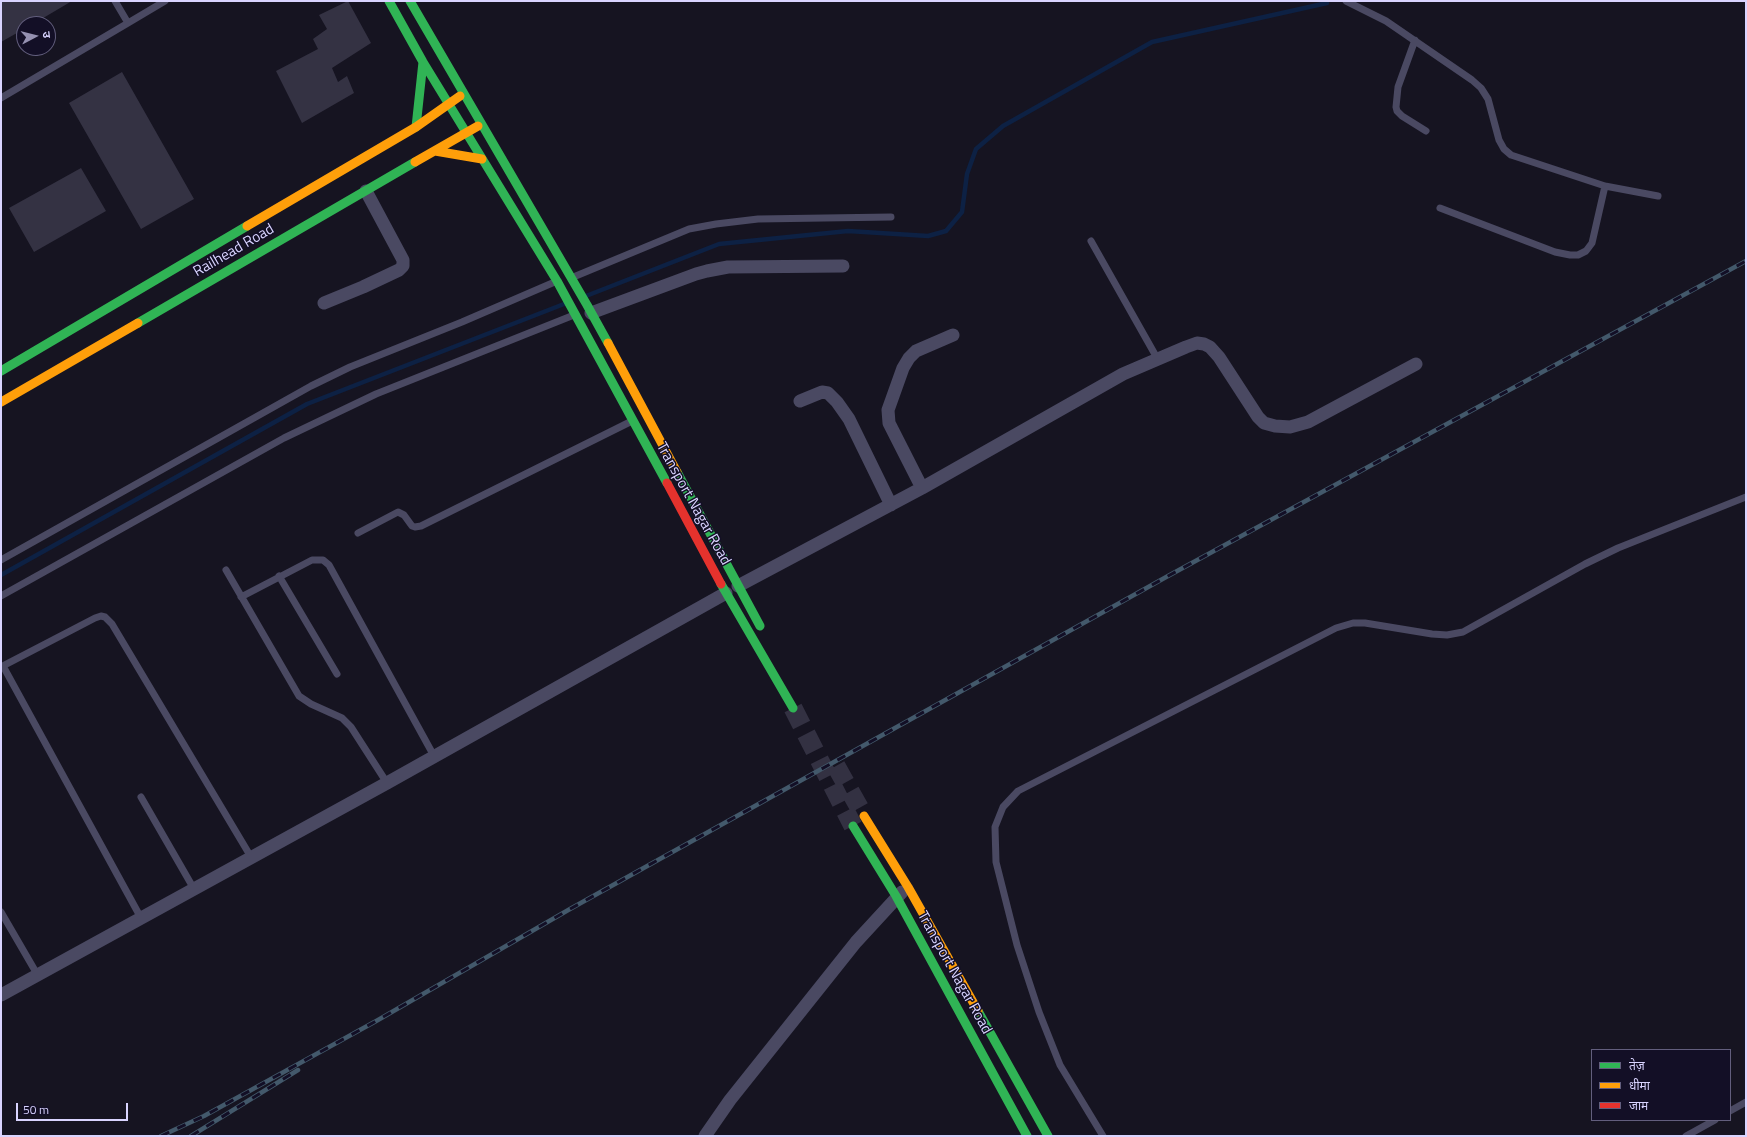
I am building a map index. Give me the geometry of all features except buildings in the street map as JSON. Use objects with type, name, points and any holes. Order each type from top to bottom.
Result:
[{"type":"main road","name":"Transport Nagar Road","points":[[389,1],[423,62],[558,284],[726,593],[793,708]]},
{"type":"main road","points":[[410,1],[480,124],[589,309],[765,635]]},
{"type":"main road","points":[[416,127],[423,62]]},
{"type":"main road","name":"Railhead Road","points":[[1,371],[416,127],[463,94]]},
{"type":"main road","name":"Railhead Road","points":[[1,402],[467,133],[480,124]]},
{"type":"main road","points":[[435,151],[482,159]]},
{"type":"main road","name":"Transport Nagar Road","points":[[864,816],[908,887],[1048,1136]]},
{"type":"main road","name":"Transport Nagar Road","points":[[853,826],[896,896],[1027,1136]]},
{"type":"street","points":[[324,303],[363,287],[399,270],[403,266],[403,260],[366,191]]},
{"type":"street","points":[[589,309],[707,271],[728,268],[843,266]]},
{"type":"street","points":[[922,488],[889,423],[888,410],[903,368],[909,358],[916,351],[953,336]]},
{"type":"street","points":[[738,586],[922,488],[1123,374],[1186,346],[1197,343],[1210,347],[1219,357],[1258,417],[1264,423],[1275,426],[1290,427],[1308,422],[1333,410],[1416,364]]},
{"type":"street","points":[[800,401],[822,392],[828,393],[837,402],[849,419],[891,505]]},
{"type":"street","points":[[1,995],[387,783],[726,593]]},
{"type":"street","points":[[705,1136],[730,1100],[856,942],[896,896],[908,887]]},
{"type":"lane","points":[[115,1],[128,23]]},
{"type":"lane","points":[[1,98],[165,1]]},
{"type":"lane","points":[[1346,1],[1386,21],[1454,66],[1481,88],[1488,99],[1499,140],[1504,149],[1511,155],[1605,186],[1658,196]]},
{"type":"lane","points":[[1415,40],[1398,87],[1395,100],[1397,111],[1402,116],[1426,131]]},
{"type":"lane","points":[[1440,208],[1555,252],[1578,255],[1586,251],[1592,243],[1605,186]]},
{"type":"lane","points":[[572,280],[689,229],[758,219],[891,217]]},
{"type":"lane","points":[[1091,241],[1157,358]]},
{"type":"lane","points":[[1,560],[310,386],[350,367],[558,284]]},
{"type":"lane","points":[[1,596],[284,438],[376,394],[574,313]]},
{"type":"lane","points":[[358,533],[398,512],[404,515],[412,526],[421,526],[632,421]]},
{"type":"lane","points":[[1103,1136],[1060,1065],[1039,1012],[1017,945],[996,862],[995,827],[1003,807],[1018,791],[1336,628],[1353,623],[1432,634],[1447,635],[1464,632],[1585,564],[1618,548],[1746,497]]},
{"type":"lane","points":[[241,598],[279,576],[312,560],[323,560],[329,565],[434,756]]},
{"type":"lane","points":[[226,570],[299,696],[311,704],[342,718],[351,727],[387,783]]},
{"type":"lane","points":[[279,576],[337,674]]},
{"type":"lane","points":[[141,918],[2,666],[95,618],[101,616],[105,617],[112,624],[251,857]]},
{"type":"lane","points":[[141,797],[194,889]]},
{"type":"lane","points":[[1,912],[37,974]]},
{"type":"lane","points":[[1731,1110],[1746,1102]]},
{"type":"lane","points":[[1686,1136],[1713,1121]]},
{"type":"waterway","points":[[586,296],[719,244],[848,231],[928,236],[946,231],[962,212],[967,174],[976,149],[1003,126],[1152,42],[1327,3]]},
{"type":"waterway","points":[[1,575],[307,404],[564,304]]},
{"type":"tunnel","points":[[793,708],[853,826]]},
{"type":"tunnel","points":[[836,766],[864,816]]},
{"type":"railway","points":[[161,1136],[204,1116],[378,1020],[570,909],[1168,576],[1746,261]]},
{"type":"railway","points":[[191,1136],[298,1070]]},
{"type":"traffic: fast","points":[[389,1],[423,62],[557,281],[667,483]]},
{"type":"traffic: fast","points":[[410,1],[608,343]]},
{"type":"traffic: fast","points":[[416,127],[423,62]]},
{"type":"traffic: fast","points":[[138,323],[415,162]]},
{"type":"traffic: fast","points":[[1,371],[247,226]]},
{"type":"traffic: fast","points":[[677,472],[760,626]]},
{"type":"traffic: fast","points":[[721,584],[793,708]]},
{"type":"traffic: fast","points":[[853,826],[896,896],[1027,1136]]},
{"type":"traffic: fast","points":[[978,1011],[1048,1136]]},
{"type":"traffic: slow","points":[[247,226],[416,127],[460,96]]},
{"type":"traffic: slow","points":[[415,162],[478,126]]},
{"type":"traffic: slow","points":[[435,151],[482,159]]},
{"type":"traffic: slow","points":[[1,402],[138,323]]},
{"type":"traffic: slow","points":[[608,343],[677,472]]},
{"type":"traffic: slow","points":[[864,816],[908,887],[978,1011]]},
{"type":"traffic: jam","points":[[667,483],[721,584]]}]
